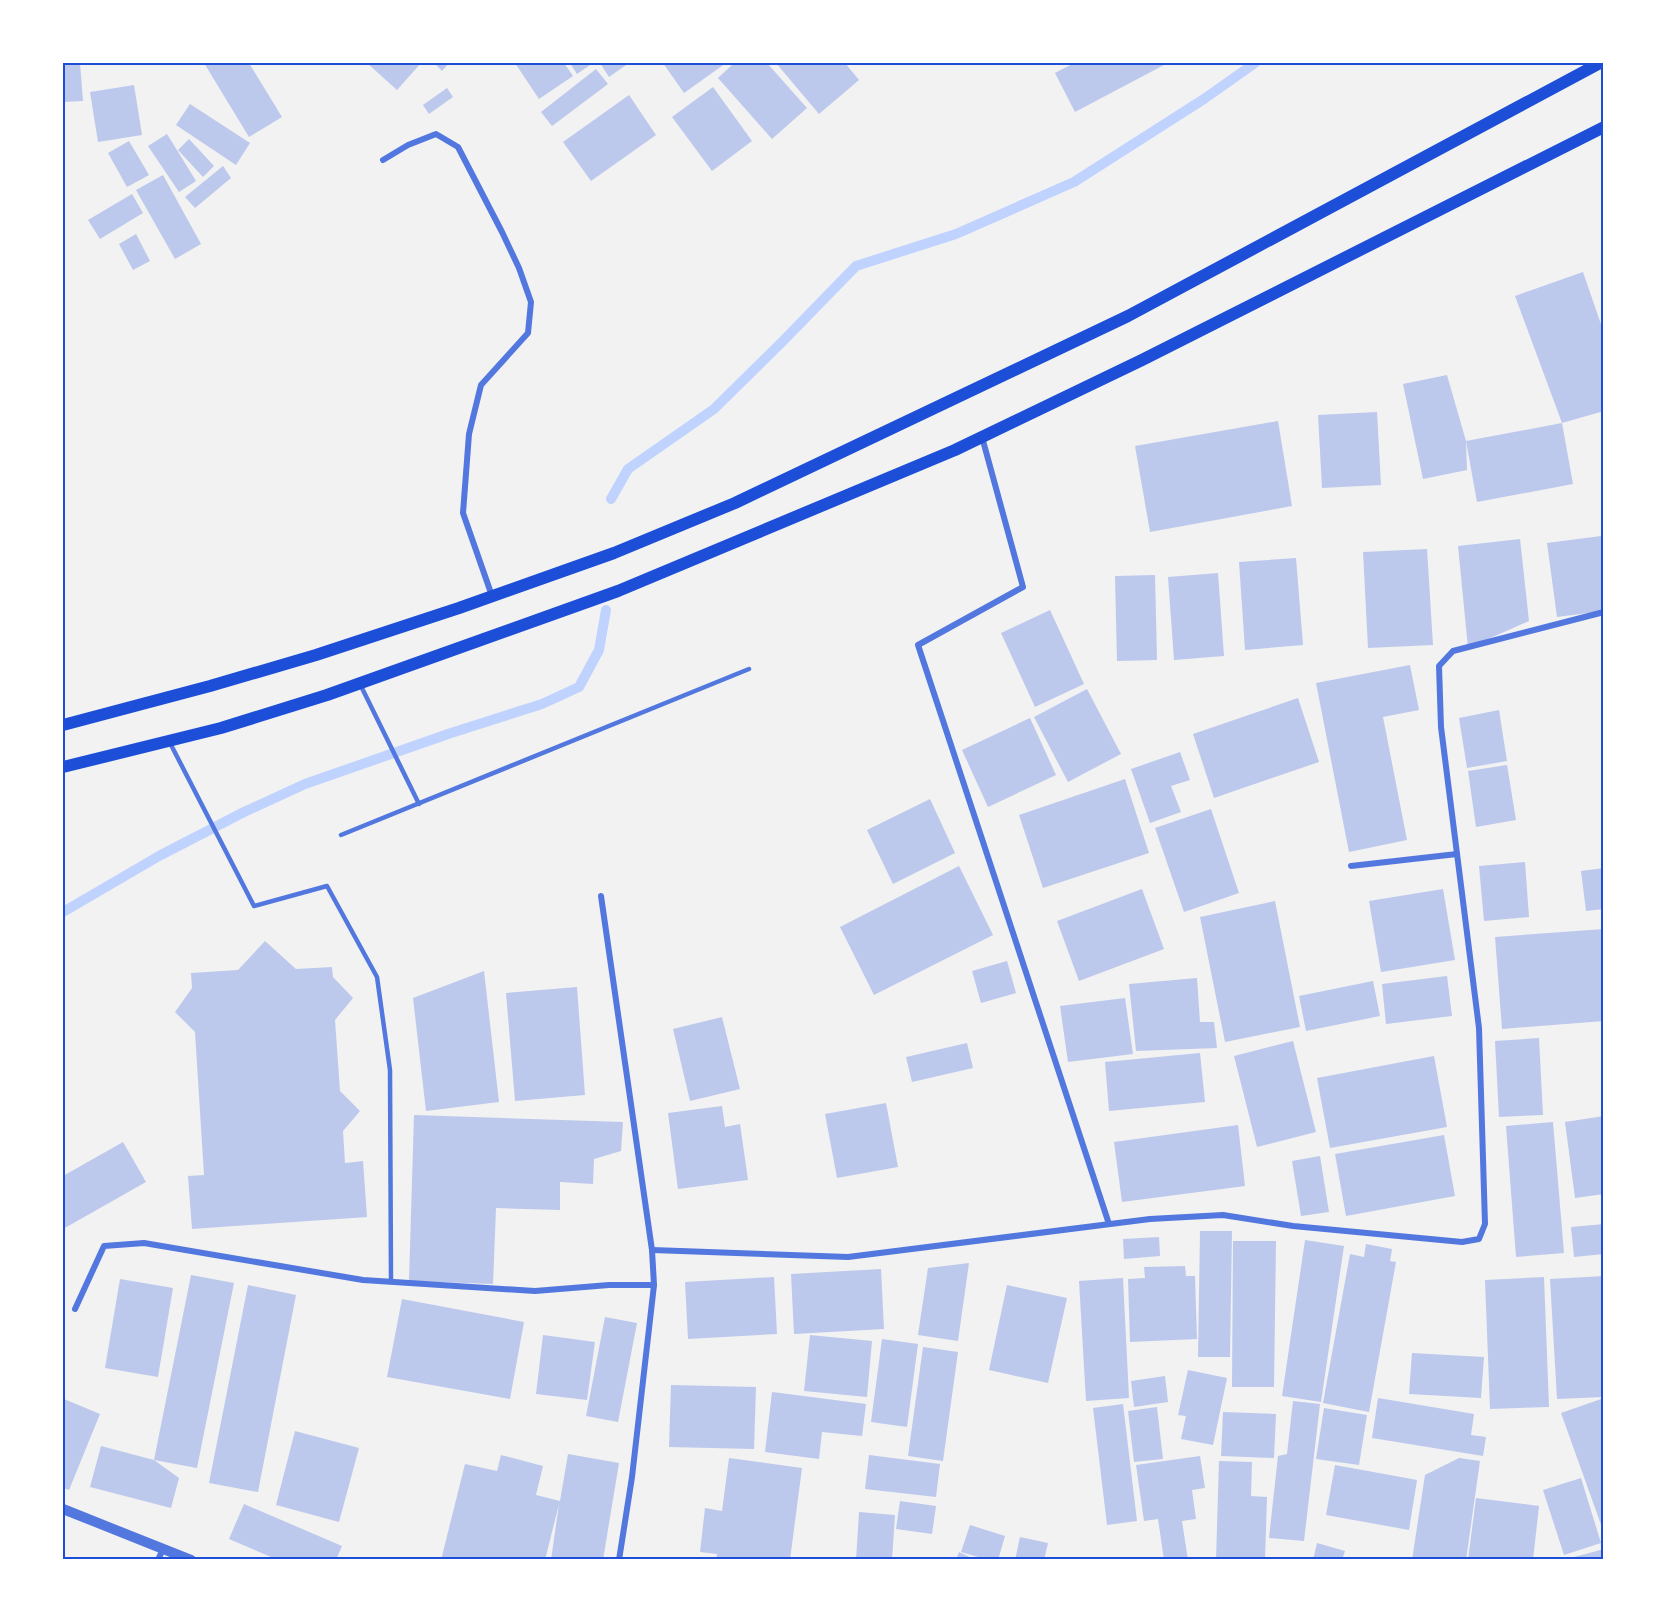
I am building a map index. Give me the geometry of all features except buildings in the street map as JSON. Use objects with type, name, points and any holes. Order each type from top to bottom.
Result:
[{"type":"main road","points":[[63,725],[316,655],[614,553],[735,503],[1085,337],[1600,63]]},
{"type":"main road","points":[[63,767],[221,728],[360,684],[618,591],[982,436],[1163,350],[1604,127]]},
{"type":"street","points":[[383,160],[408,145],[436,134],[458,147],[519,268],[531,302],[528,333],[481,385],[469,434],[463,513],[492,596]]},
{"type":"street","points":[[982,436],[1023,587],[918,645],[1109,1224]]},
{"type":"street","points":[[652,1250],[848,1257],[1150,1219],[1223,1215],[1293,1226],[1462,1242],[1479,1239],[1485,1224],[1479,1028],[1441,728],[1439,666],[1453,651],[1604,612]]},
{"type":"street","points":[[1351,866],[1457,854]]},
{"type":"street","points":[[601,896],[652,1250],[654,1285],[632,1477],[619,1560]]},
{"type":"street","points":[[75,1309],[104,1246],[144,1243],[363,1280],[535,1291],[609,1285],[654,1285]]},
{"type":"street","points":[[63,1509],[191,1560]]},
{"type":"street","points":[[158,1560],[163,1549]]},
{"type":"lane","points":[[341,835],[749,669]]},
{"type":"lane","points":[[360,684],[418,804]]},
{"type":"lane","points":[[169,741],[254,906],[327,886],[377,977],[390,1070],[391,1281]]},
{"type":"waterway","points":[[611,499],[628,469],[714,409],[856,266],[956,234],[1074,182],[1204,99],[1255,63]]},
{"type":"waterway","points":[[63,912],[159,856],[244,812],[305,784],[542,704],[579,687],[599,650],[606,610]]}]
